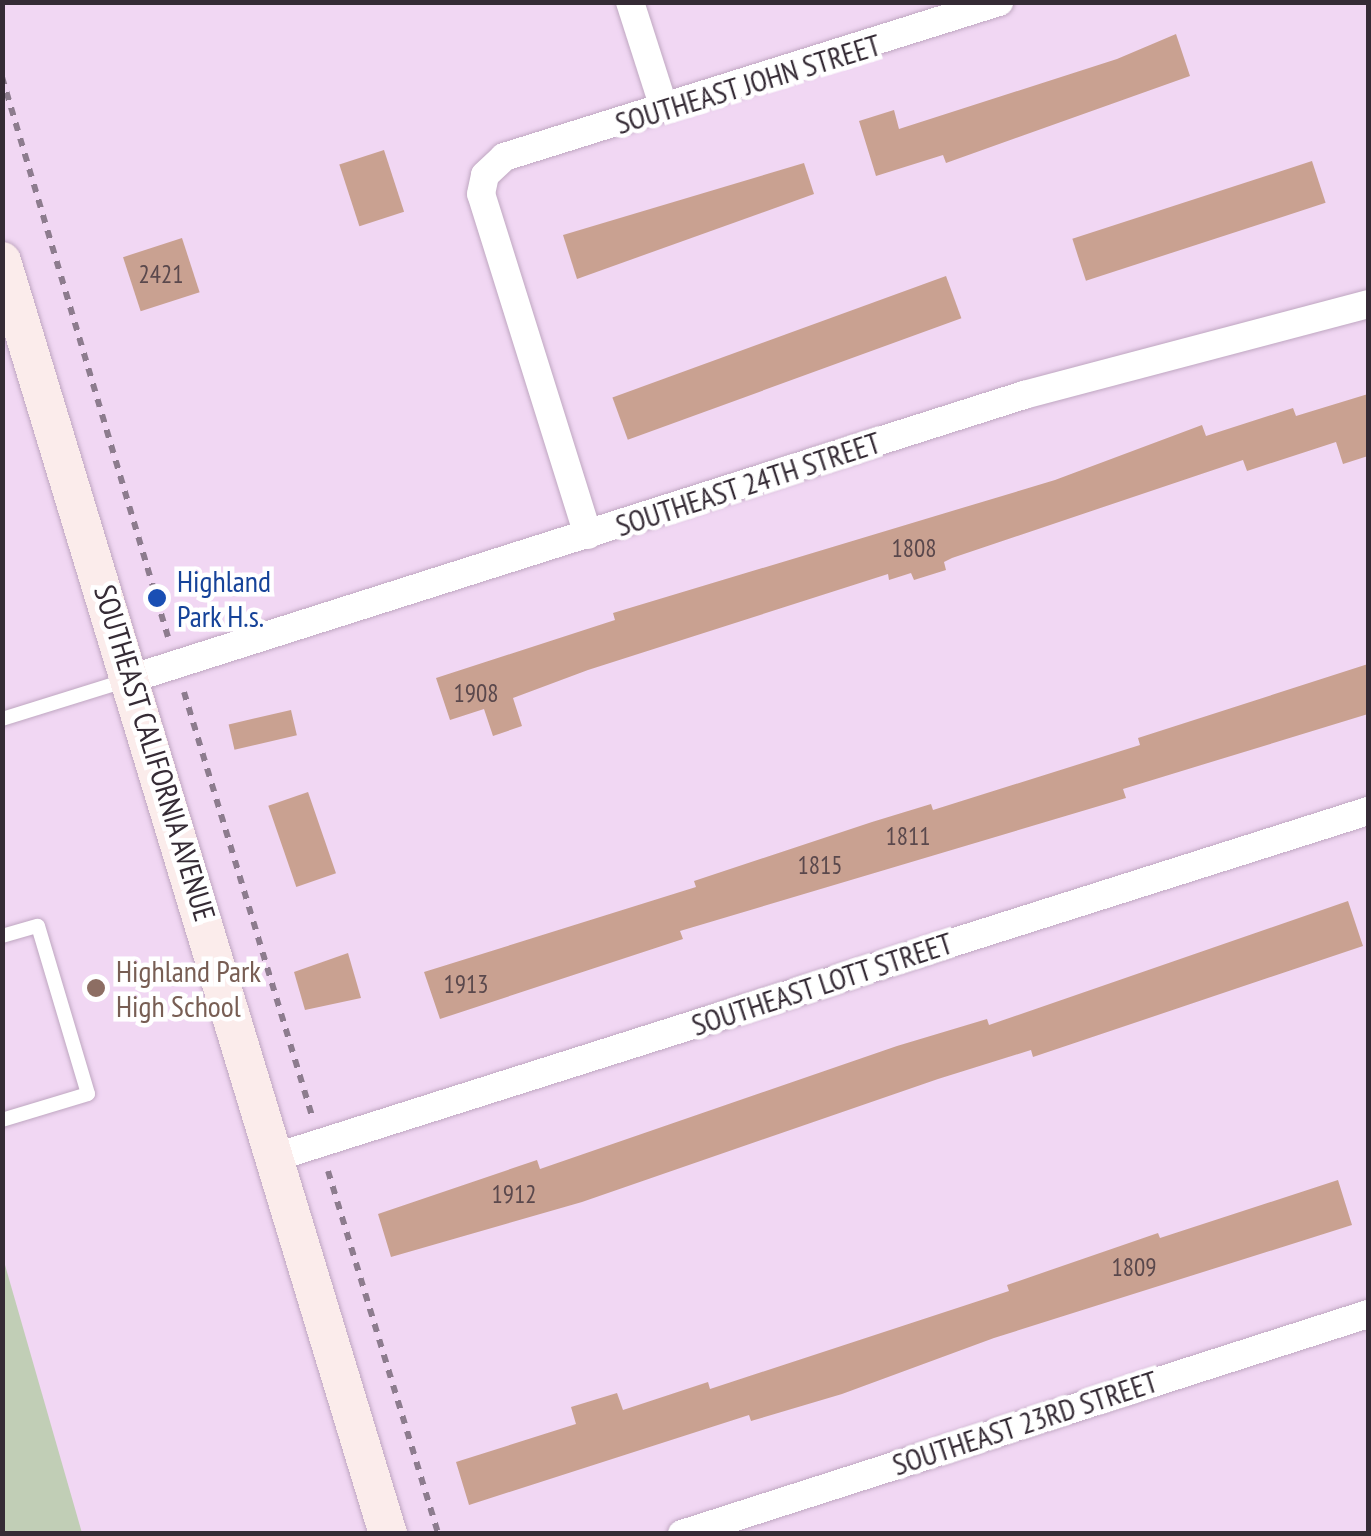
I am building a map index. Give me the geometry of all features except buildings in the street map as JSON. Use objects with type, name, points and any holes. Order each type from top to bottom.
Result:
[{"type":"main road","name":"SOUTHEAST CALIFORNIA AVENUE","points":[[2,262],[133,678],[388,1534]]},
{"type":"street","points":[[630,2],[664,108]]},
{"type":"street","name":"SOUTHEAST JOHN STREET","points":[[588,535],[482,194],[496,162],[999,2]]},
{"type":"street","name":"SOUTHEAST 24TH STREET","points":[[133,678],[1024,395],[1368,304]]},
{"type":"street","name":"SOUTHEAST LOTT STREET","points":[[276,1158],[1368,811]]},
{"type":"street","name":"SOUTHEAST 23RD STREET","points":[[682,1534],[1368,1314]]},
{"type":"lane","points":[[2,719],[133,678]]},
{"type":"lane","points":[[2,936],[38,926],[88,1094],[2,1120]]},
{"type":"path","points":[[2,77],[438,1534]]},
{"type":"green space","points":[[3,1258],[82,1533],[3,1533]]},
{"type":"place","name":"Highland Park H.s.","points":[[157,598]]},
{"type":"place","name":"Highland Park High School","points":[[96,988]]}]
